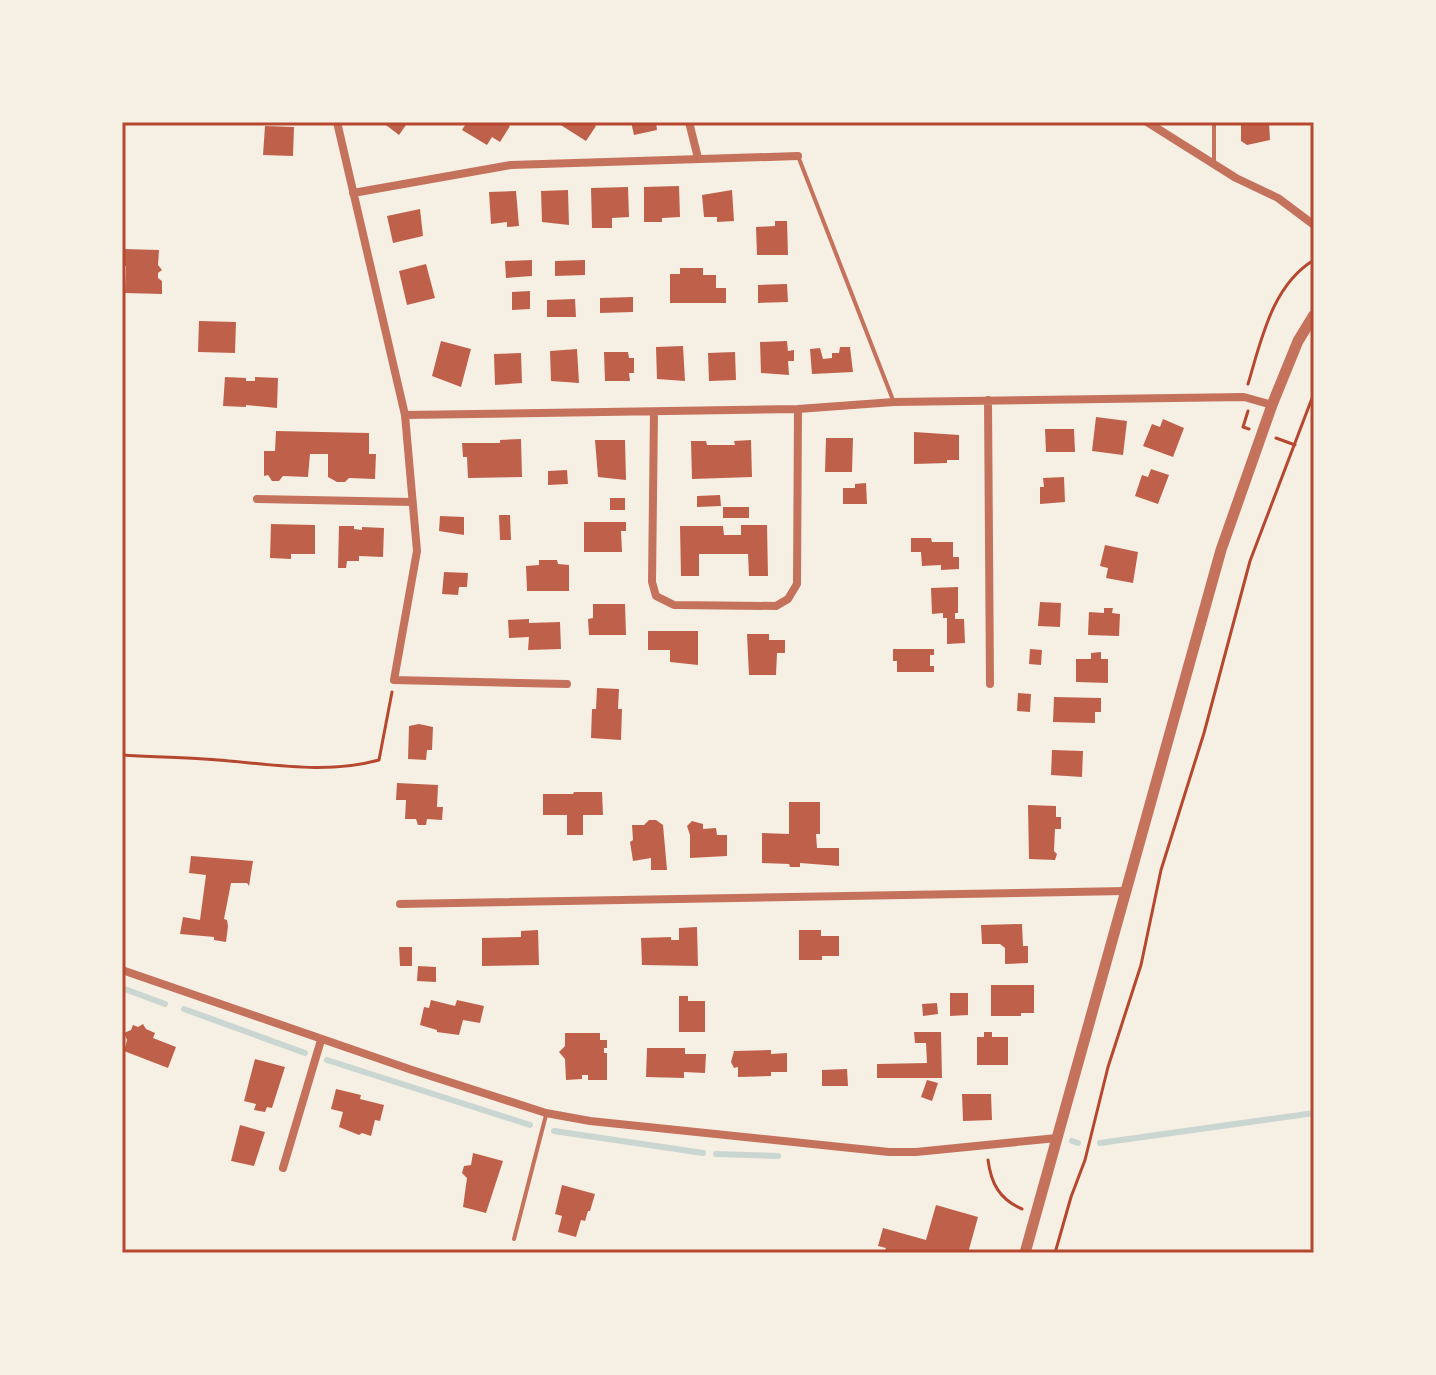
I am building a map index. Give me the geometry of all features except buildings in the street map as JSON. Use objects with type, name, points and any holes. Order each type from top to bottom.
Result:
[{"type":"street","points":[[337,122],[405,415],[417,551],[394,680],[567,684]]},
{"type":"street","points":[[689,122],[698,158]]},
{"type":"street","points":[[1147,122],[1236,178],[1278,198],[1314,225]]},
{"type":"street","points":[[353,193],[511,165],[798,156]]},
{"type":"street","points":[[1025,1253],[1221,550],[1272,405],[1298,341],[1314,315]]},
{"type":"street","points":[[405,415],[798,409],[894,402],[1244,397],[1272,405]]},
{"type":"street","points":[[988,400],[990,684]]},
{"type":"street","points":[[654,412],[652,582],[656,596],[674,605],[776,606],[788,599],[797,584],[798,409]]},
{"type":"street","points":[[257,499],[412,502]]},
{"type":"street","points":[[400,904],[1126,891]]},
{"type":"street","points":[[122,970],[321,1040],[546,1113],[659,1130],[889,1152],[1057,1138]]},
{"type":"street","points":[[283,1168],[321,1040]]},
{"type":"lane","points":[[1214,122],[1214,163]]},
{"type":"lane","points":[[798,156],[894,402]]},
{"type":"lane","points":[[514,1239],[546,1113]]},
{"type":"path","points":[[1244,397],[1274,306],[1295,275],[1314,260]]},
{"type":"path","points":[[1055,1253],[1085,1160],[1108,1067],[1141,965],[1161,870],[1204,733],[1250,561],[1314,393]]},
{"type":"path","points":[[122,755],[291,767],[362,765],[379,760],[394,680]]},
{"type":"path","points":[[986,1145],[990,1175],[1002,1197],[1036,1215]]},
{"type":"waterway","points":[[122,988],[165,1004]]},
{"type":"waterway","points":[[184,1009],[305,1053]]},
{"type":"waterway","points":[[327,1060],[530,1125]]},
{"type":"waterway","points":[[1100,1143],[1314,1113]]},
{"type":"waterway","points":[[554,1131],[703,1153]]},
{"type":"waterway","points":[[1072,1141],[1078,1143]]},
{"type":"waterway","points":[[716,1154],[778,1156]]}]
